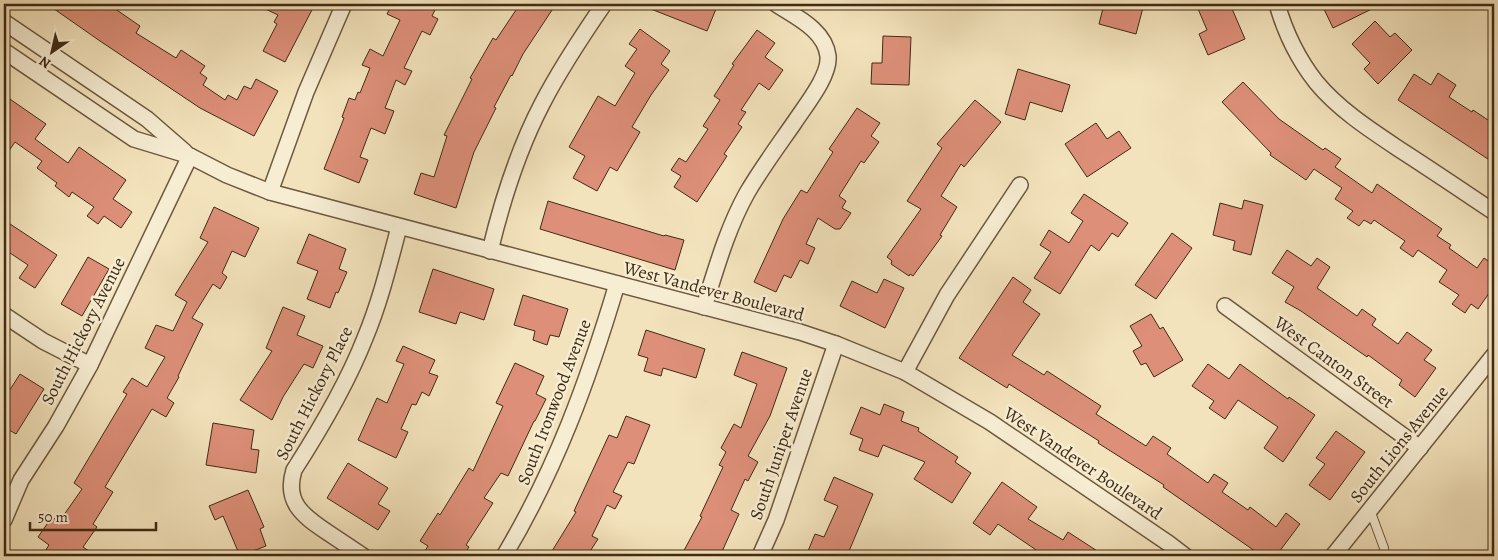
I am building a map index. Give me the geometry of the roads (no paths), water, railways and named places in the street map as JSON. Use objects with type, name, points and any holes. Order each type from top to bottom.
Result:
[{"type":"street","points":[[270,192],[306,92],[344,4]]},
{"type":"street","points":[[490,251],[509,184],[541,106],[563,66],[604,4]]},
{"type":"street","points":[[704,307],[732,225],[747,193],[818,86],[829,59],[822,38],[809,26],[776,4]]},
{"type":"street","points":[[1277,4],[1298,55],[1317,82],[1336,102],[1370,129],[1494,212]]},
{"type":"street","name":"West Vandever Boulevard","points":[[4,22],[147,119],[190,156]]},
{"type":"street","name":"West Vandever Boulevard","points":[[4,51],[134,139],[190,156],[227,175],[270,192],[800,332],[836,344],[905,372],[990,422],[1185,556]]},
{"type":"street","name":"South Hickory Avenue","points":[[4,520],[21,480],[56,426],[90,365],[190,156]]},
{"type":"street","points":[[905,372],[947,295],[1020,186]]},
{"type":"street","name":"South Hickory Place","points":[[362,556],[302,514],[294,502],[291,480],[294,470],[328,416],[365,338],[382,292],[399,227]]},
{"type":"street","name":"South Ironwood Avenue","points":[[504,556],[541,491],[561,445],[596,354],[617,284]]},
{"type":"street","name":"West Canton Street","points":[[1225,306],[1420,448]]},
{"type":"street","points":[[4,315],[43,341],[90,365]]},
{"type":"street","name":"South Juniper Avenue","points":[[760,556],[776,520],[836,344]]},
{"type":"street","name":"South Lions Avenue","points":[[1333,556],[1494,355]]},
{"type":"lane","points":[[1370,510],[1384,548],[1385,556]]}]
